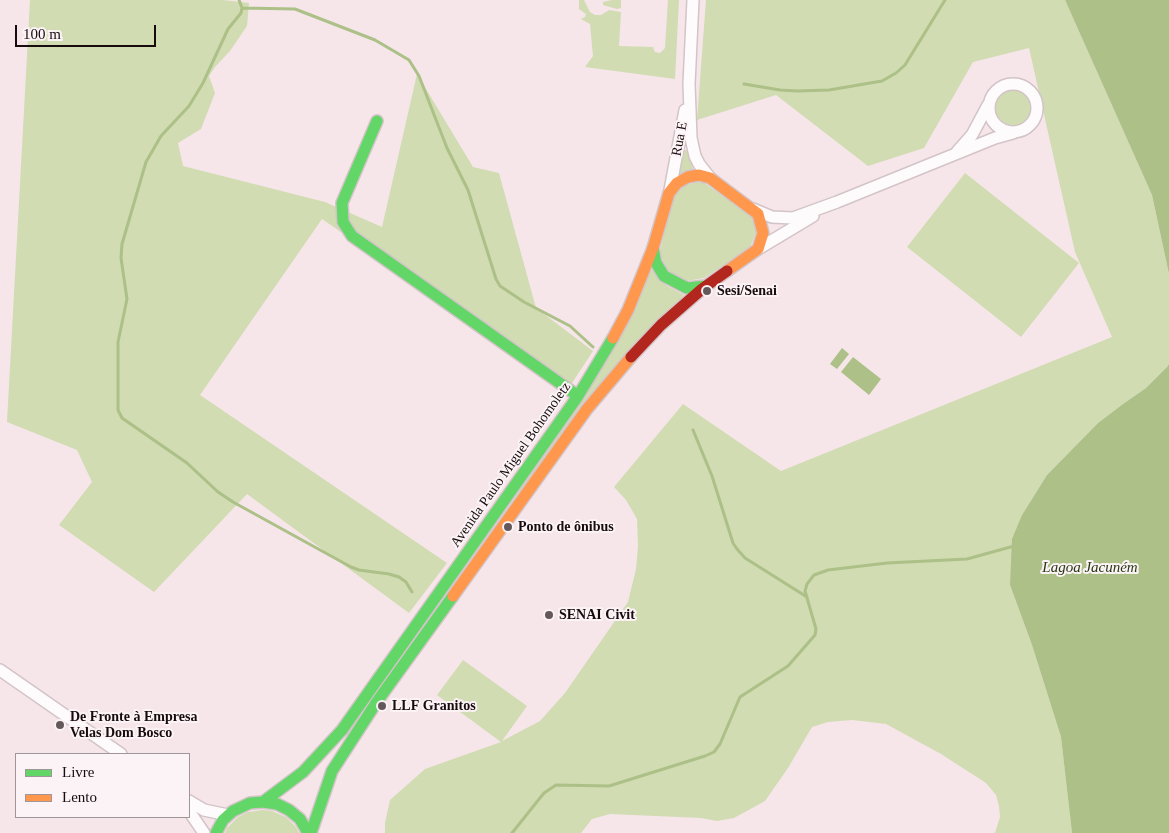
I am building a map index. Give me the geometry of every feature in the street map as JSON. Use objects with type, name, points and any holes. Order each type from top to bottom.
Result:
[{"type":"street","name":"Rua E","points":[[693,0],[689,84],[694,150],[699,164],[710,178]]},
{"type":"street","points":[[1016,83],[1031,91],[1037,101],[1036,117],[1029,127],[1024,130],[1013,132],[1002,130],[994,123],[989,113],[990,101],[995,91],[1005,85],[1016,83]]},
{"type":"street","name":"Rua E","points":[[669,193],[689,84]]},
{"type":"street","name":"Avenida Paulo Miguel Bohomoletz","points":[[954,154],[972,136],[990,101]]},
{"type":"street","points":[[377,121],[342,203],[343,222],[352,236],[578,396]]},
{"type":"street","name":"Avenida Paulo Miguel Bohomoletz","points":[[710,178],[754,209],[772,217],[793,218],[1013,132]]},
{"type":"street","points":[[669,193],[677,183],[688,177],[699,175],[710,178]]},
{"type":"street","name":"Avenida Paulo Miguel Bohomoletz","points":[[263,802],[303,772],[342,730],[578,396],[605,354],[628,310],[653,248],[669,193]]},
{"type":"street","name":"Avenida Paulo Miguel Bohomoletz","points":[[310,833],[332,770],[376,703],[602,390],[661,325],[706,286],[758,249],[837,202]]},
{"type":"street","points":[[754,209],[758,214],[762,227],[762,238],[758,249]]},
{"type":"street","points":[[653,248],[656,263],[664,276],[687,288],[706,286]]},
{"type":"street","points":[[0,670],[119,753]]},
{"type":"street","points":[[190,801],[204,810],[228,815]]},
{"type":"street","points":[[216,833],[228,815],[244,805],[263,802],[277,804],[289,810],[300,819],[310,833]]},
{"type":"street","points":[[190,812],[204,833]]},
{"type":"shaded area","points":[[30,0],[223,0],[249,3],[247,26],[230,51],[209,76],[215,93],[201,129],[178,143],[183,166],[325,202],[382,227],[417,74],[473,167],[499,173],[536,308],[593,351],[568,389],[322,219],[200,395],[447,563],[409,613],[247,494],[154,592],[59,525],[92,482],[77,450],[7,422]]},
{"type":"shaded area","points":[[579,0],[584,0],[590,12],[595,15],[601,15],[609,10],[621,12],[619,46],[653,47],[655,52],[660,53],[665,48],[668,0],[679,0],[675,79],[585,67],[593,56],[590,24],[581,19],[586,14],[579,9]]},
{"type":"shaded area","points":[[621,0],[621,8],[617,9],[603,5],[603,2]]},
{"type":"shaded area","points":[[706,0],[1065,0],[1152,195],[1169,274],[1169,364],[1146,388],[1098,423],[1047,475],[1022,515],[1010,585],[1032,645],[1061,737],[1072,833],[995,833],[1000,817],[999,806],[996,795],[986,783],[941,754],[886,724],[852,720],[828,722],[812,727],[788,768],[765,801],[734,818],[717,821],[701,818],[610,814],[592,819],[581,833],[385,833],[390,800],[425,769],[501,742],[437,695],[463,660],[527,706],[502,741],[540,721],[565,693],[628,602],[636,569],[638,547],[637,519],[626,500],[614,487],[683,404],[781,471],[1112,337],[1075,252],[1029,48],[973,62],[924,148],[868,166],[776,95],[697,120]]},
{"type":"shaded area","points":[[1013,86],[1025,90],[1031,96],[1035,108],[1031,120],[1025,126],[1013,130],[1001,126],[995,120],[991,108],[995,96],[1001,90]]},
{"type":"shaded area","points":[[686,150],[693,169],[681,174],[679,171],[683,151]]},
{"type":"shaded area","points":[[965,173],[1079,263],[1021,337],[907,247]]},
{"type":"shaded area","points":[[701,181],[751,215],[757,230],[748,249],[704,278],[686,281],[665,269],[660,251],[673,197],[680,187]]},
{"type":"shaded area","points":[[650,271],[653,271],[667,286],[684,295],[506,513]]},
{"type":"shaded area","points":[[272,811],[286,817],[299,833],[225,833],[227,828],[238,817],[248,812]]},
{"type":"water","points":[[1065,0],[1169,0],[1169,274],[1152,195]]},
{"type":"water","points":[[842,348],[849,354],[837,369],[830,364]]},
{"type":"water","points":[[853,357],[881,379],[869,395],[841,372]]},
{"type":"water","name":"Lagoa Jacuném","points":[[1169,364],[1169,833],[1072,833],[1061,737],[1032,645],[1010,585],[1012,539],[1022,515],[1047,475],[1098,423],[1146,388]]},
{"type":"waterway","points":[[239,0],[242,8],[241,13],[228,29],[203,83],[189,106],[161,136],[146,162],[122,244],[121,258],[127,299],[118,342],[118,410],[122,418],[187,463],[218,492],[233,502],[351,567],[399,577],[406,582],[412,592]]},
{"type":"waterway","points":[[744,84],[797,91],[829,90],[882,81],[905,65],[945,0]]},
{"type":"waterway","points":[[242,8],[295,9],[375,40],[409,60],[419,76],[447,148],[468,190],[496,279],[500,286],[524,302],[570,326],[593,347]]},
{"type":"waterway","points":[[693,430],[712,476],[733,543],[737,549],[745,558],[807,597]]},
{"type":"waterway","points":[[512,833],[544,793],[556,785],[609,786],[714,752],[720,744],[740,697],[788,666],[815,635],[816,629],[805,591],[807,584],[814,575],[828,570],[887,563],[967,559],[1014,546]]},
{"type":"traffic: fast","points":[[377,121],[342,203],[343,222],[352,236],[578,396]]},
{"type":"traffic: fast","points":[[653,248],[656,263],[664,276],[687,288],[706,286]]},
{"type":"traffic: fast","points":[[263,802],[303,772],[342,730],[578,396],[613,338]]},
{"type":"traffic: fast","points":[[311,833],[332,771],[376,703],[453,596]]},
{"type":"traffic: fast","points":[[216,833],[223,820],[233,811],[250,803],[263,802],[277,804],[289,810],[300,819],[308,833]]},
{"type":"traffic: slow","points":[[613,338],[628,310],[653,248],[669,193],[677,183],[688,177],[699,175],[710,178],[758,214],[763,233],[758,249],[727,271]]},
{"type":"traffic: slow","points":[[453,596],[587,409],[631,357]]},
{"type":"traffic: jam","points":[[631,357],[661,325],[702,289],[727,271]]},
{"type":"place","name":"Sesi/Senai","points":[[707,291]]},
{"type":"place","name":"Ponto de ônibus","points":[[508,527]]},
{"type":"place","name":"SENAI Civit","points":[[549,615]]},
{"type":"place","name":"LLF Granitos","points":[[382,706]]},
{"type":"place","name":"De Fronte à Empresa Velas Dom Bosco","points":[[60,725]]}]
